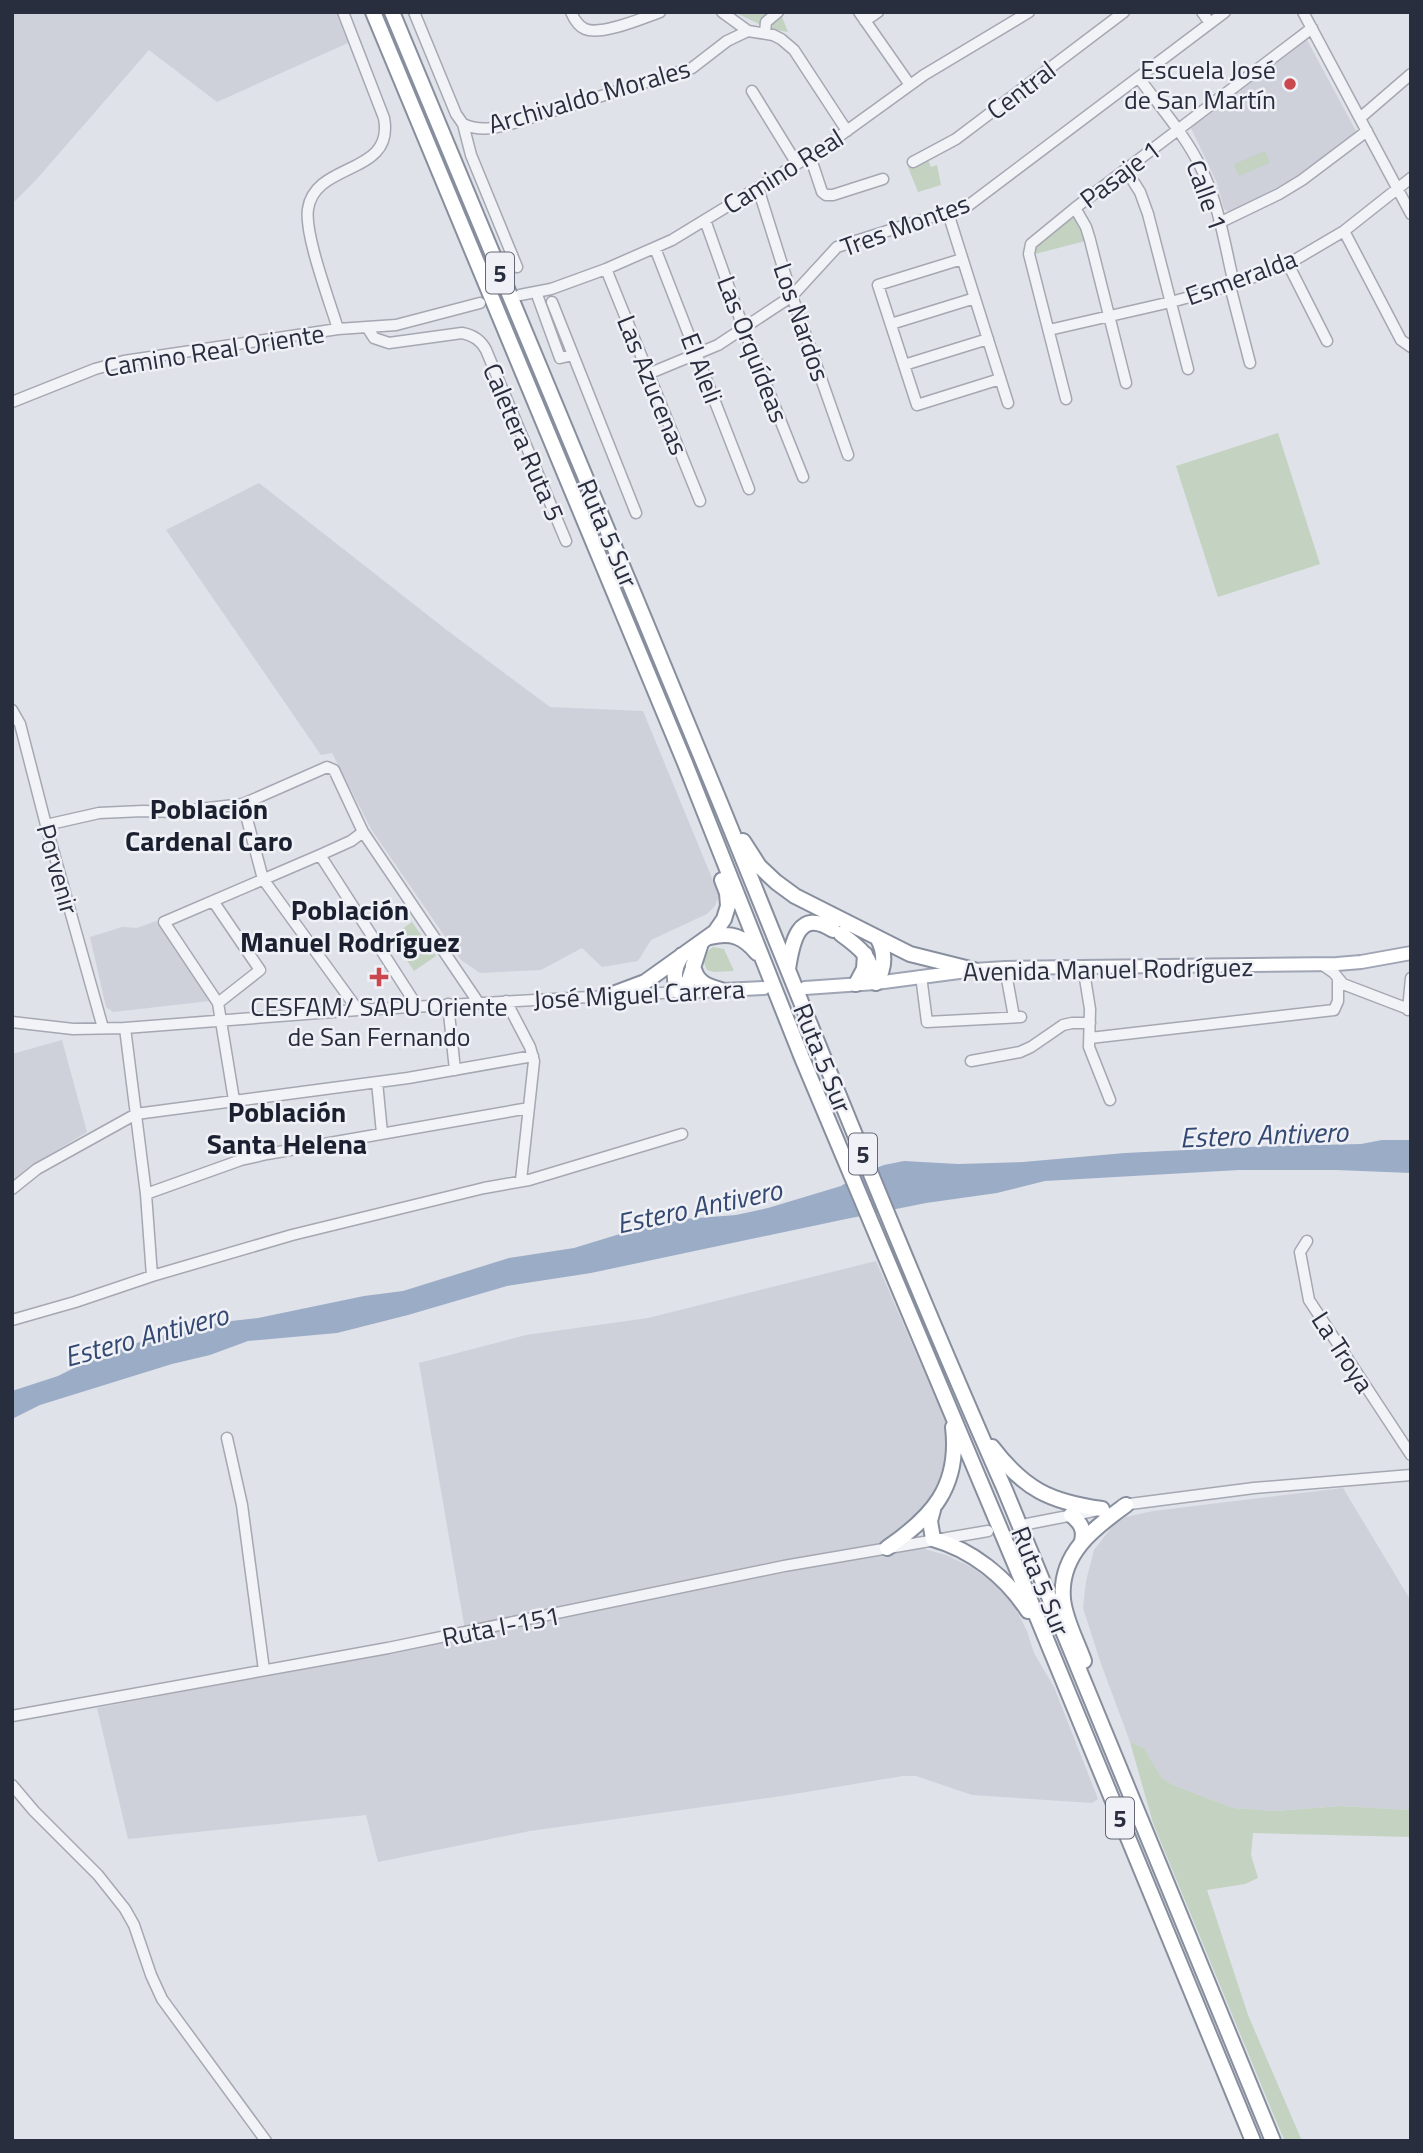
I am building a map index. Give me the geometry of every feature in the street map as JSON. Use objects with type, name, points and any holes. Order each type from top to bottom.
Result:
[{"type":"highway","name":"Ruta 5 Sur","points":[[373,12],[685,763],[802,1058],[1047,1640],[1253,2141]]},
{"type":"highway","name":"Ruta 5 Sur","points":[[392,12],[1273,2141]]},
{"type":"highway","points":[[613,994],[645,982],[688,959],[723,919],[728,900],[703,829],[685,763]]},
{"type":"highway","points":[[718,797],[759,866],[796,896],[921,958],[974,970]]},
{"type":"highway","points":[[788,971],[793,941],[800,929],[814,923],[837,932],[862,949],[872,967],[876,983]]},
{"type":"highway","points":[[706,940],[729,934],[740,937],[750,944],[765,962]]},
{"type":"highway","points":[[876,983],[884,959],[878,939]]},
{"type":"highway","points":[[856,984],[864,969],[864,953]]},
{"type":"highway","points":[[688,959],[700,982],[721,990]]},
{"type":"highway","points":[[680,992],[689,980],[688,959]]},
{"type":"highway","points":[[950,1408],[954,1433],[953,1458],[948,1481],[933,1510],[930,1527],[933,1539],[968,1554],[999,1576],[1024,1604],[1047,1640]]},
{"type":"highway","points":[[971,1414],[1008,1468],[1026,1484],[1054,1498],[1102,1509]]},
{"type":"highway","points":[[1103,1729],[1094,1690],[1063,1600],[1067,1568],[1082,1541],[1095,1527],[1126,1505]]},
{"type":"highway","points":[[887,1548],[933,1510]]},
{"type":"highway","points":[[1071,1515],[1082,1527],[1082,1541]]},
{"type":"main road","name":"Avenida Manuel Rodríguez","points":[[805,988],[1005,968],[1321,964],[1411,953]]},
{"type":"main road","name":"José Miguel Carrera","points":[[680,992],[764,988]]},
{"type":"street","points":[[344,12],[384,118],[386,130],[383,143],[376,153],[325,181],[308,207],[311,238],[338,329],[407,323],[481,303]]},
{"type":"street","points":[[414,12],[456,114],[463,124],[471,155],[517,267]]},
{"type":"street","points":[[571,12],[578,24],[592,31],[660,12]]},
{"type":"street","points":[[722,12],[748,31],[781,39],[800,58],[847,131]]},
{"type":"street","points":[[765,33],[766,22],[778,12]]},
{"type":"street","points":[[877,12],[862,17],[910,85]]},
{"type":"street","name":"Camino Real","points":[[520,295],[606,270],[672,240],[810,156],[910,85],[1029,12]]},
{"type":"street","name":"Central","points":[[913,162],[956,139],[1124,12]]},
{"type":"street","points":[[1202,12],[1210,23]]},
{"type":"street","name":"Tres Montes","points":[[648,374],[718,345],[792,296],[833,249],[948,213],[976,201],[1225,12]]},
{"type":"street","points":[[1303,12],[1411,214]]},
{"type":"street","name":"Pasaje 1","points":[[1049,330],[1030,254],[1031,244],[1312,28]]},
{"type":"street","name":"Archivaldo Morales","points":[[463,124],[471,128],[489,129],[514,123],[692,68],[727,41],[748,31]]},
{"type":"street","points":[[1360,118],[1411,74]]},
{"type":"street","name":"Calle 1","points":[[1139,78],[1201,167],[1219,223],[1250,363]]},
{"type":"street","points":[[752,91],[797,164]]},
{"type":"street","points":[[1219,223],[1302,180],[1367,131]]},
{"type":"street","points":[[810,156],[822,192],[826,195],[883,179]]},
{"type":"street","points":[[1126,170],[1140,192],[1148,214],[1188,369]]},
{"type":"street","name":"Esmeralda","points":[[1049,330],[1171,302],[1232,285],[1288,264],[1344,232],[1411,178]]},
{"type":"street","name":"Los Nardos","points":[[758,188],[792,296],[848,455]]},
{"type":"street","points":[[1075,208],[1086,227],[1126,383]]},
{"type":"street","points":[[948,213],[1008,403]]},
{"type":"street","name":"Las Orquídeas","points":[[705,220],[743,327],[803,477]]},
{"type":"street","points":[[1344,232],[1401,340],[1410,347]]},
{"type":"street","name":"El Aleli","points":[[655,248],[749,489]]},
{"type":"street","points":[[962,259],[878,285],[917,405],[1000,379]]},
{"type":"street","points":[[1288,264],[1327,341]]},
{"type":"street","name":"Las Azucenas","points":[[606,270],[700,500]]},
{"type":"street","points":[[536,292],[560,358],[573,355]]},
{"type":"street","points":[[891,324],[975,298]]},
{"type":"street","points":[[552,303],[636,513]]},
{"type":"street","name":"Caletera Ruta 5","points":[[367,327],[374,338],[389,344],[462,333],[481,342],[566,541]]},
{"type":"street","name":"Camino Real Oriente","points":[[12,402],[124,360],[338,329]]},
{"type":"street","points":[[1049,330],[1066,399]]},
{"type":"street","points":[[904,365],[988,339]]},
{"type":"street","name":"Porvenir","points":[[12,710],[20,724],[103,1028]]},
{"type":"street","points":[[46,825],[99,813],[174,812],[243,804],[327,767],[334,769],[363,832],[478,1002]]},
{"type":"street","points":[[243,804],[263,879],[358,1010]]},
{"type":"street","points":[[234,1100],[218,1003],[164,922],[351,841],[363,832]]},
{"type":"street","points":[[320,855],[417,1006]]},
{"type":"street","points":[[213,901],[260,970],[218,1003]]},
{"type":"street","points":[[1343,963],[1344,977],[1357,988]]},
{"type":"street","points":[[1321,964],[1343,984],[1409,1010],[1411,978]]},
{"type":"street","points":[[1083,967],[1090,1009],[1091,1054],[1110,1100]]},
{"type":"street","points":[[921,976],[927,1022],[1018,1017],[1005,968]]},
{"type":"street","points":[[1090,1038],[1334,1010],[1338,1001],[1338,978]]},
{"type":"street","name":"José Miguel Carrera","points":[[12,1022],[73,1029],[103,1028],[478,1002],[680,992]]},
{"type":"street","points":[[506,1001],[533,1056],[534,1066],[522,1180]]},
{"type":"street","points":[[448,1004],[455,1070]]},
{"type":"street","points":[[971,1061],[1020,1052],[1063,1026],[1090,1023]]},
{"type":"street","points":[[125,1027],[146,1194],[152,1276]]},
{"type":"street","points":[[12,1189],[55,1158],[136,1114],[377,1082],[533,1056]]},
{"type":"street","points":[[377,1082],[382,1133]]},
{"type":"street","points":[[146,1194],[251,1157],[529,1108]]},
{"type":"street","points":[[12,1320],[292,1235],[529,1180],[682,1134]]},
{"type":"street","name":"La Troya","points":[[1307,1241],[1300,1252],[1309,1300],[1411,1455]]},
{"type":"street","points":[[227,1438],[242,1505],[264,1670]]},
{"type":"street","points":[[1027,1524],[1126,1505],[1254,1489],[1411,1475]]},
{"type":"street","name":"Ruta I-151","points":[[12,1716],[496,1627],[784,1566],[988,1531]]},
{"type":"street","points":[[12,1784],[34,1811],[98,1875],[125,1909],[162,1999],[266,2141]]},
{"type":"shaded area","points":[[12,12],[336,12],[348,43],[217,102],[149,50],[12,204]]},
{"type":"shaded area","name":"Escuela José de San Martín","points":[[1307,40],[1356,131],[1300,174],[1229,212],[1224,209],[1217,183],[1191,128]]},
{"type":"shaded area","points":[[259,483],[550,707],[643,711],[719,895],[715,906],[707,914],[651,940],[638,961],[602,967],[582,948],[541,970],[480,973],[461,960],[371,829],[332,753],[321,755],[166,530]]},
{"type":"shaded area","points":[[156,921],[210,1001],[113,1012],[106,1007],[90,937],[122,927],[137,928]]},
{"type":"shaded area","points":[[62,1040],[87,1132],[39,1161],[12,1183],[12,1054]]},
{"type":"shaded area","points":[[876,1261],[946,1422],[946,1451],[942,1477],[933,1500],[913,1519],[924,1549],[946,1555],[971,1567],[991,1581],[1014,1605],[1034,1653],[1054,1687],[1098,1799],[1092,1803],[972,1795],[916,1776],[903,1776],[782,1796],[530,1831],[378,1862],[366,1815],[128,1839],[97,1708],[466,1636],[419,1363],[526,1335],[648,1318]]},
{"type":"shaded area","points":[[1343,1488],[1411,1601],[1411,1810],[1340,1806],[1275,1811],[1233,1808],[1173,1785],[1162,1778],[1144,1748],[1130,1742],[1100,1661],[1083,1608],[1094,1550],[1114,1524],[1126,1517],[1153,1511]]},
{"type":"green space","points":[[734,12],[780,12],[788,32],[770,29]]},
{"type":"green space","points":[[1265,151],[1270,163],[1239,176],[1234,164]]},
{"type":"green space","points":[[928,160],[931,167],[937,165],[941,185],[918,192],[908,167]]},
{"type":"green space","points":[[1074,216],[1085,241],[1035,254],[1038,244]]},
{"type":"green space","points":[[1278,433],[1320,564],[1218,597],[1176,466]]},
{"type":"green space","points":[[412,922],[436,956],[414,971],[391,937]]},
{"type":"green space","points":[[713,947],[724,949],[734,971],[707,970],[703,960]]},
{"type":"green space","points":[[1130,1742],[1144,1748],[1162,1778],[1173,1785],[1233,1808],[1275,1811],[1340,1806],[1411,1810],[1411,1837],[1253,1833],[1251,1855],[1258,1878],[1245,1884],[1207,1890],[1248,2015],[1302,2141],[1285,2141],[1279,2128],[1153,1823]]},
{"type":"water","points":[[1382,1140],[1411,1140],[1411,1173],[1239,1170],[1045,1181],[997,1193],[926,1203],[846,1219],[591,1273],[507,1286],[337,1333],[248,1341],[210,1355],[40,1405],[12,1419],[12,1391],[58,1376],[150,1338],[222,1322],[258,1318],[364,1296],[403,1291],[509,1258],[574,1248],[684,1219],[736,1215],[768,1208],[841,1186],[862,1173],[884,1165],[904,1161],[958,1164],[1023,1162],[1125,1153],[1361,1144]]},
{"type":"place","name":"Escuela José de San Martín","points":[[1290,84]]},
{"type":"place","name":"CESFAM/ SAPU Oriente de San Fernando","points":[[379,977]]},
{"type":"district","name":"Población Cardenal Caro","points":[[209,824]]},
{"type":"district","name":"Población Manuel Rodríguez","points":[[350,925]]},
{"type":"district","name":"Población Santa Helena","points":[[287,1127]]},
{"type":"water label","name":"Estero Antivero","points":[[1264,1134]]},
{"type":"water label","name":"Estero Antivero","points":[[699,1206]]},
{"type":"water label","name":"Estero Antivero","points":[[146,1335]]}]
